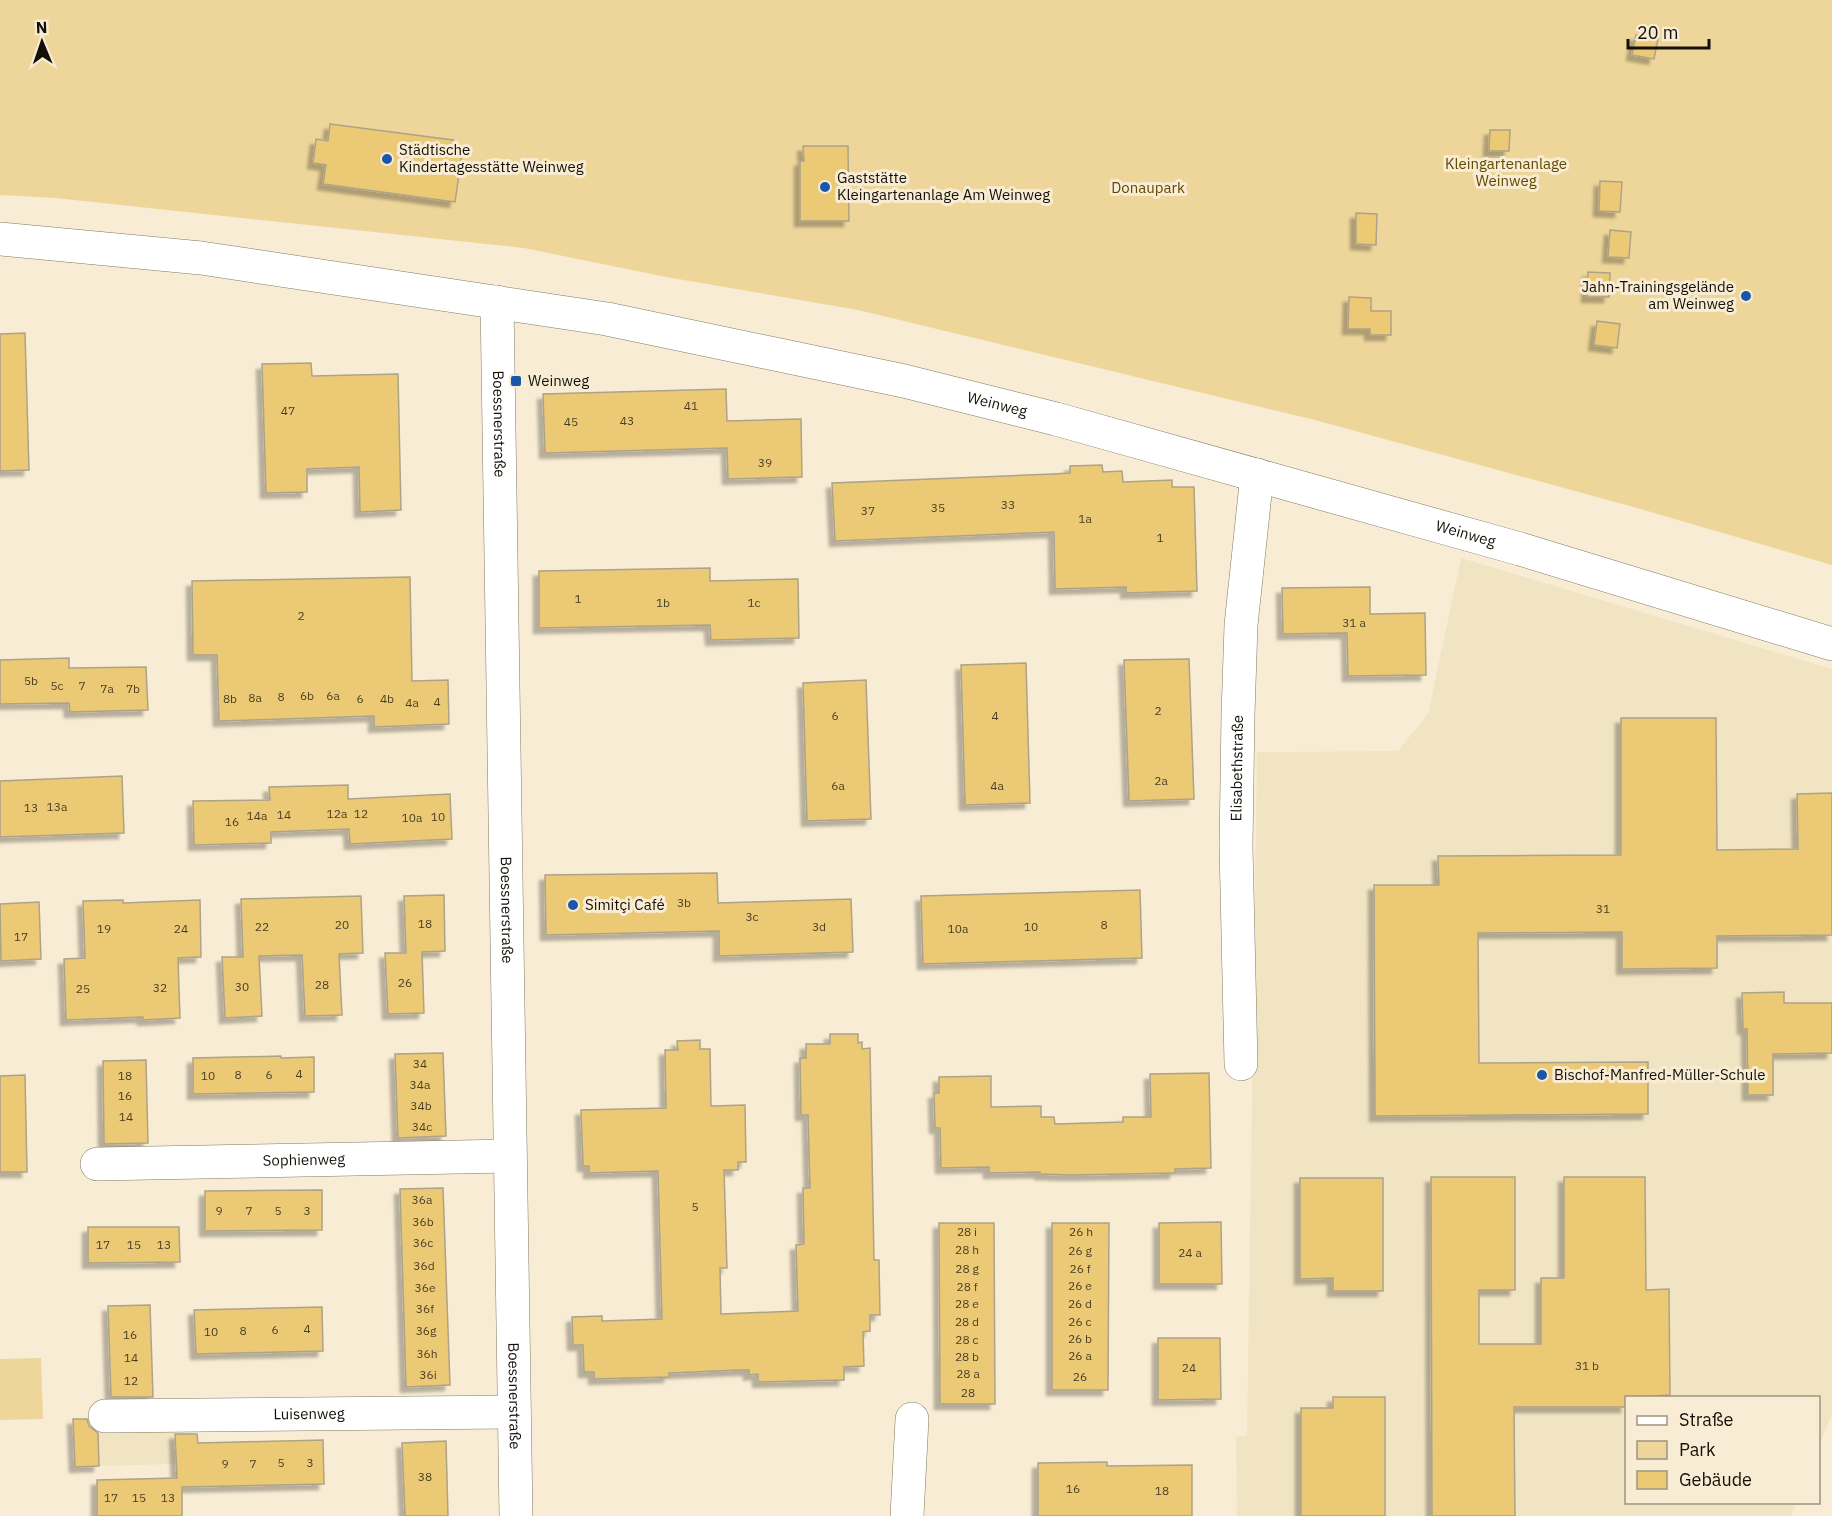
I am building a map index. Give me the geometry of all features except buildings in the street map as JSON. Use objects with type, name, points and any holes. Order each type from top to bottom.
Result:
[{"type":"street","name":"Weinweg","points":[[0,239],[201,258],[607,319],[904,381],[1056,419],[1520,549],[1832,644]]},
{"type":"street","name":"Boessnerstraße","points":[[498,302],[516,1516]]},
{"type":"street","name":"Elisabethstraße","points":[[1241,1064],[1236,846],[1238,715],[1241,625],[1257,475]]},
{"type":"street","name":"Sophienweg","points":[[98,1164],[510,1156]]},
{"type":"street","name":"Luisenweg","points":[[105,1416],[514,1412]]},
{"type":"street","points":[[907,1516],[912,1419]]},
{"type":"shaded area","name":"Bischof-Manfred-Müller-Schule","points":[[1461,558],[1832,669],[1832,1414],[1820,1444],[1820,1396],[1625,1396],[1625,1504],[1796,1504],[1791,1516],[1237,1516],[1236,1437],[1247,1436],[1257,752],[1398,751],[1428,714]]},
{"type":"shaded area","points":[[175,1427],[176,1464],[99,1466],[98,1429]]},
{"type":"green space","points":[[0,0],[1832,0],[1832,565],[1637,508],[1315,420],[858,310],[666,277],[524,248],[55,198],[0,195]]},
{"type":"green space","points":[[41,1358],[43,1419],[0,1420],[0,1359]]},
{"type":"place","name":"Städtische Kindertagesstätte Weinweg","points":[[387,159]]},
{"type":"place","name":"Gaststätte Kleingartenanlage Am Weinweg","points":[[825,187]]},
{"type":"place","name":"Jahn-Trainingsgelände am Weinweg","points":[[1746,296]]},
{"type":"place","name":"Weinweg","points":[[516,381]]},
{"type":"place","name":"Simitçi Café","points":[[573,905]]},
{"type":"place","name":"Bischof-Manfred-Müller-Schule","points":[[1542,1075]]},
{"type":"park label","name":"Kleingartenanlage Weinweg","points":[[1506,172]]},
{"type":"park label","name":"Donaupark","points":[[1148,188]]}]
